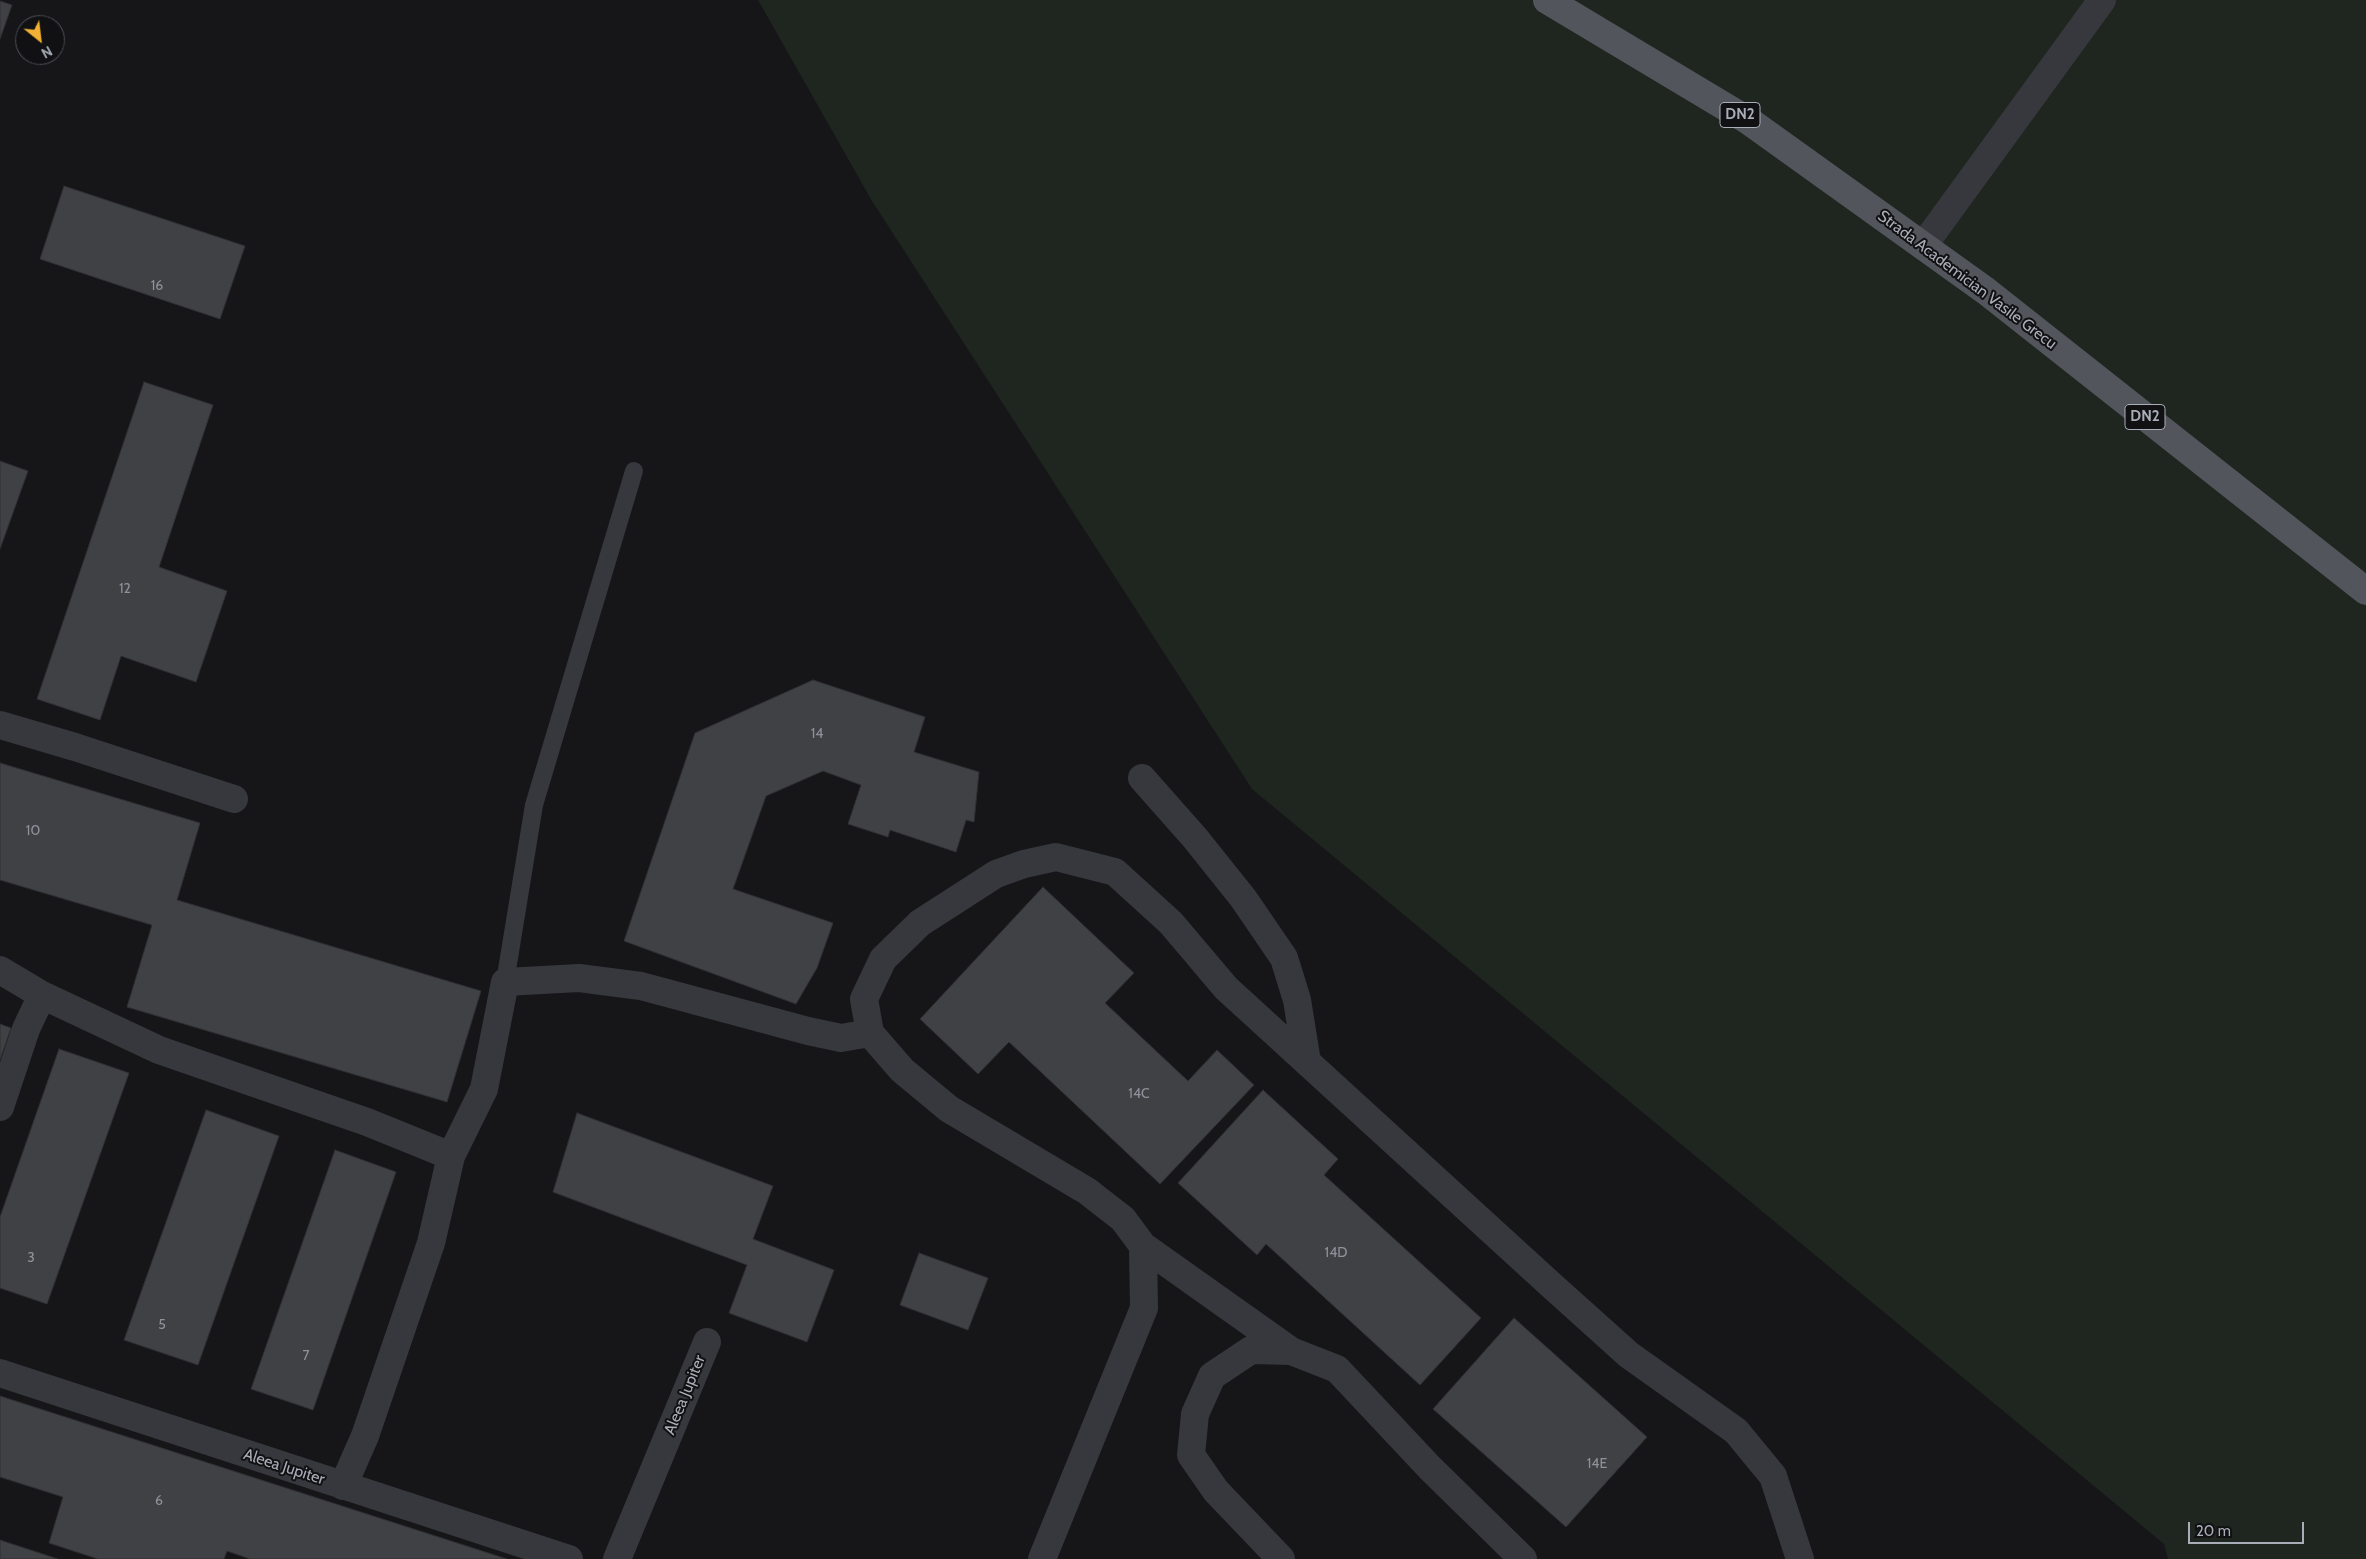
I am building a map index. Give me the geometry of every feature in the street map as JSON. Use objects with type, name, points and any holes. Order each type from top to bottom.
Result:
[{"type":"main road","name":"Strada Academician Vasile Grecu","points":[[1547,0],[1749,121],[1986,291],[2366,591]]},
{"type":"street","points":[[1923,246],[2102,0]]},
{"type":"street","points":[[0,725],[75,747],[234,799]]},
{"type":"street","points":[[1142,778],[1195,838],[1243,898],[1284,958],[1298,1000],[1307,1062]]},
{"type":"street","points":[[1523,1559],[1430,1468],[1337,1370],[1291,1351],[1143,1246],[1123,1219],[1087,1191],[949,1108],[902,1070],[870,1033],[864,999],[882,959],[920,923],[996,874],[1024,864],[1056,856],[1115,872],[1171,923],[1226,988],[1629,1355],[1736,1431],[1773,1476],[1800,1559]]},
{"type":"street","points":[[0,970],[42,995],[159,1050],[367,1122],[451,1156]]},
{"type":"street","points":[[343,1486],[365,1436],[431,1243],[451,1156],[484,1089],[505,982],[579,978],[640,986],[840,1038],[870,1033]]},
{"type":"street","points":[[0,1107],[26,1029],[42,995]]},
{"type":"street","points":[[1042,1559],[1144,1308],[1143,1246]]},
{"type":"street","name":"Aleea Jupiter","points":[[617,1559],[707,1342]]},
{"type":"street","points":[[1280,1559],[1216,1491],[1191,1455],[1195,1414],[1212,1376],[1251,1350],[1291,1351]]},
{"type":"street","name":"Aleea Jupiter","points":[[0,1373],[569,1559]]},
{"type":"lane","points":[[505,982],[534,805],[634,471]]},
{"type":"shaded area","points":[[758,0],[2366,0],[2366,1559],[2168,1559],[2164,1544],[1252,789],[872,201]]},
{"type":"building","points":[[0,1],[12,5],[0,39]]},
{"type":"building","points":[[64,186],[245,246],[220,319],[40,259]]},
{"type":"building","points":[[144,382],[213,405],[159,567],[227,591],[196,682],[121,656],[100,720],[37,699]]},
{"type":"building","points":[[0,461],[28,471],[0,549]]},
{"type":"building","points":[[813,680],[925,717],[914,752],[979,772],[974,822],[966,820],[956,852],[890,830],[888,837],[848,824],[861,785],[823,771],[766,796],[733,889],[833,923],[817,968],[796,1004],[624,941],[695,733]]},
{"type":"building","points":[[0,763],[200,823],[177,900],[481,991],[447,1102],[127,1007],[152,925],[0,880]]},
{"type":"building","points":[[1043,887],[1134,973],[1105,1003],[1188,1081],[1217,1050],[1254,1085],[1160,1184],[1009,1042],[978,1074],[920,1019]]},
{"type":"building","points":[[0,1024],[11,1028],[0,1060]]},
{"type":"building","points":[[59,1049],[129,1073],[47,1304],[0,1288],[0,1217]]},
{"type":"building","points":[[1263,1090],[1338,1159],[1324,1175],[1481,1318],[1420,1385],[1266,1244],[1257,1255],[1178,1183]]},
{"type":"building","points":[[206,1110],[279,1136],[198,1365],[124,1340]]},
{"type":"building","points":[[577,1113],[773,1186],[753,1239],[834,1270],[807,1342],[729,1313],[747,1265],[553,1192]]},
{"type":"building","points":[[335,1150],[396,1172],[313,1410],[251,1389]]},
{"type":"building","points":[[919,1253],[988,1278],[968,1330],[900,1305]]},
{"type":"building","points":[[1514,1318],[1647,1437],[1566,1527],[1433,1409]]},
{"type":"building","points":[[0,1396],[507,1559],[250,1559],[227,1551],[224,1559],[98,1559],[49,1543],[63,1497],[0,1477]]},
{"type":"building","points":[[0,1540],[58,1559],[0,1559]]}]
